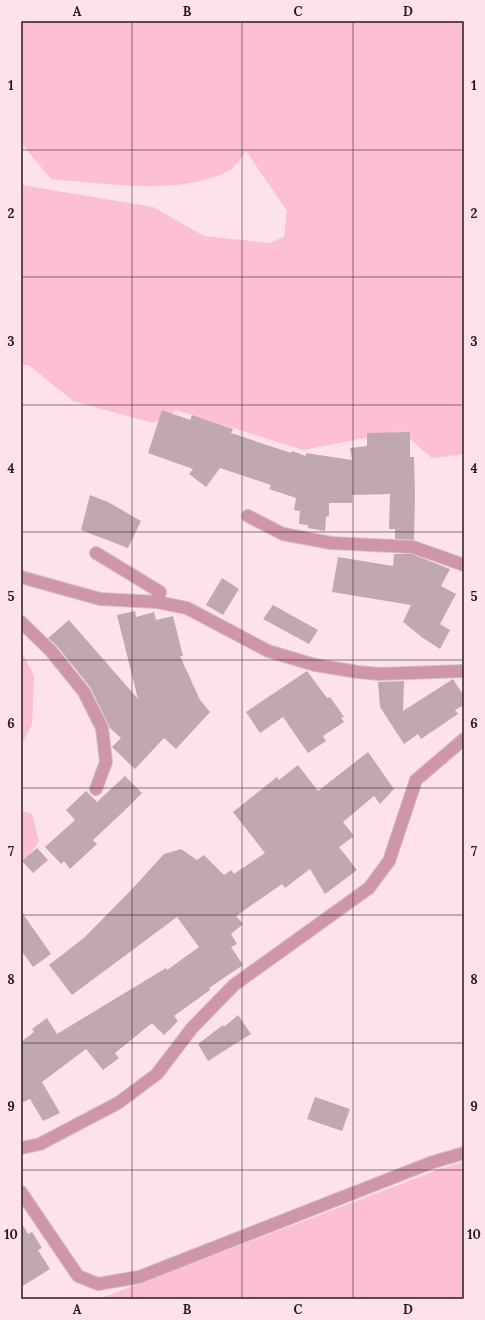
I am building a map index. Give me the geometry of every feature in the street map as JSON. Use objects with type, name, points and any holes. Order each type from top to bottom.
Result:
[{"type":"street","points":[[248,516],[283,534],[331,543],[413,547],[464,565]]},
{"type":"street","points":[[96,553],[160,592],[157,602]]},
{"type":"street","points":[[21,577],[100,599],[157,602],[187,608],[268,651],[315,665],[380,674],[464,671]]},
{"type":"street","points":[[21,622],[51,651],[84,692],[102,728],[106,762],[96,789]]},
{"type":"street","points":[[21,1148],[40,1144],[118,1103],[140,1087],[157,1074],[192,1028],[234,985],[370,888],[389,861],[416,780],[464,739]]},
{"type":"street","points":[[21,1192],[78,1276],[98,1284],[139,1277],[430,1163],[464,1153]]},
{"type":"shaded area","points":[[21,21],[464,21],[464,454],[432,458],[401,431],[303,450],[176,410],[153,423],[73,401],[29,365],[21,365],[21,185],[153,207],[204,236],[269,243],[284,237],[287,211],[246,151],[237,164],[230,170],[210,178],[189,183],[166,186],[142,186],[51,179],[21,143]]},
{"type":"shaded area","points":[[21,650],[34,676],[32,725],[21,746]]},
{"type":"shaded area","points":[[21,811],[32,814],[39,841],[21,867]]},
{"type":"shaded area","points":[[464,1162],[464,1299],[99,1299],[440,1169]]},
{"type":"building","points":[[162,410],[190,420],[192,415],[233,429],[231,433],[291,453],[292,451],[306,456],[306,453],[352,460],[350,448],[367,446],[367,433],[410,432],[410,457],[414,457],[414,540],[395,539],[395,529],[389,529],[390,494],[352,495],[352,503],[329,503],[329,516],[326,517],[325,531],[308,528],[308,525],[299,524],[300,511],[294,510],[296,498],[269,489],[271,485],[220,468],[206,487],[189,474],[193,469],[148,453]]},
{"type":"building","points":[[90,495],[108,502],[141,521],[128,548],[81,530]]},
{"type":"building","points":[[394,554],[412,554],[450,569],[441,586],[456,594],[440,624],[450,630],[440,649],[403,622],[411,605],[332,592],[338,557],[393,566]]},
{"type":"building","points":[[222,578],[239,589],[223,615],[206,605]]},
{"type":"building","points":[[273,605],[318,630],[309,644],[263,619]]},
{"type":"building","points":[[135,611],[136,617],[154,612],[156,620],[173,616],[183,656],[180,656],[200,700],[210,712],[176,749],[164,738],[135,769],[112,747],[121,738],[110,728],[90,687],[57,646],[48,638],[69,620],[138,699],[117,615]]},
{"type":"building","points":[[307,671],[327,698],[330,697],[344,717],[341,718],[344,722],[323,736],[326,741],[308,753],[283,717],[260,733],[246,712]]},
{"type":"building","points":[[453,679],[464,696],[464,705],[455,710],[458,714],[421,739],[418,734],[404,744],[380,707],[378,682],[404,681],[403,711]]},
{"type":"building","points":[[368,752],[394,789],[380,804],[374,796],[343,822],[354,836],[339,847],[357,870],[325,894],[310,869],[285,888],[282,884],[236,916],[243,924],[231,934],[237,944],[231,947],[243,965],[209,988],[210,990],[174,1016],[178,1021],[164,1035],[152,1023],[115,1053],[119,1058],[103,1070],[86,1049],[42,1082],[60,1113],[43,1121],[30,1099],[21,1103],[21,1042],[34,1032],[32,1029],[47,1018],[57,1034],[166,968],[167,970],[199,947],[177,917],[72,995],[49,965],[85,937],[164,854],[181,849],[197,860],[204,855],[224,875],[231,870],[234,874],[265,853],[233,812],[277,777],[279,780],[298,765],[318,791]]},
{"type":"building","points":[[125,776],[142,793],[93,840],[97,844],[70,869],[64,861],[61,864],[45,847],[75,820],[66,810],[86,791],[97,802]]},
{"type":"building","points":[[37,848],[48,860],[33,873],[22,861]]},
{"type":"building","points":[[21,911],[51,954],[33,967],[21,950]]},
{"type":"building","points":[[238,1015],[251,1034],[208,1061],[198,1044],[223,1025],[224,1027]]},
{"type":"building","points":[[315,1097],[350,1109],[342,1131],[307,1119]]},
{"type":"building","points":[[21,1222],[28,1234],[32,1232],[42,1248],[38,1250],[50,1269],[21,1287]]}]
